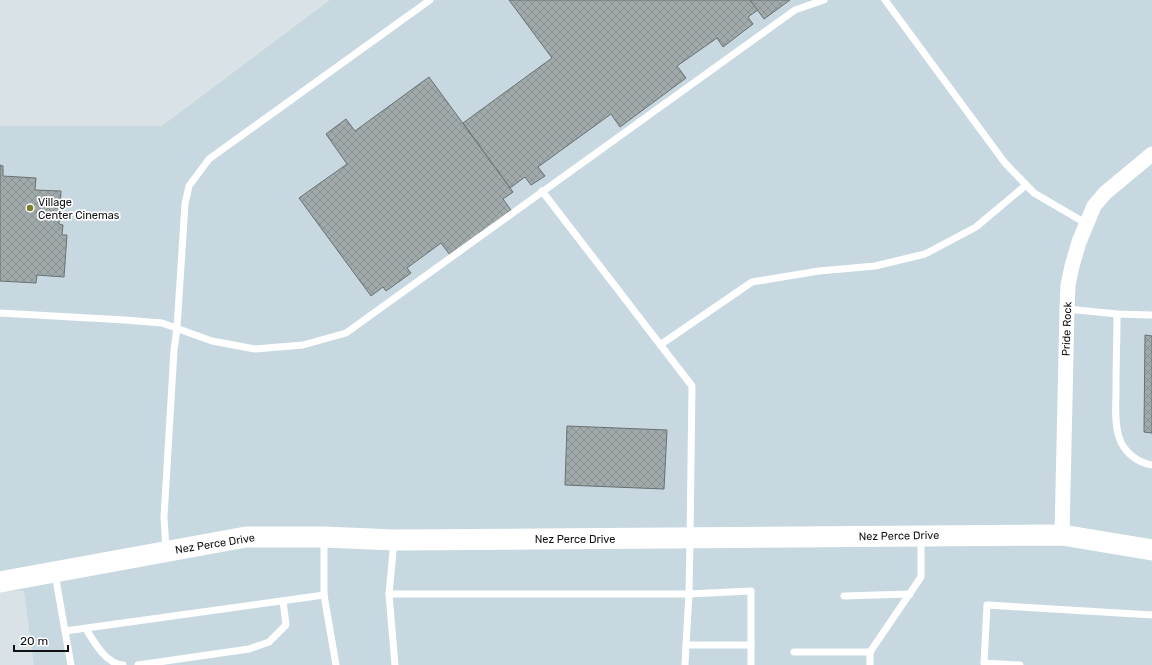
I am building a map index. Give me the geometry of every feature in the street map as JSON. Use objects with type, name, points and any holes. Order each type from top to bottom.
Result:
[{"type":"street","name":"Pride Rock","points":[[1062,535],[1067,309],[1068,285],[1072,266],[1079,242],[1094,206],[1105,193],[1152,154]]},
{"type":"street","name":"Nez Perce Drive","points":[[0,582],[246,537],[324,537],[394,540],[1062,535],[1152,550]]},
{"type":"lane","points":[[166,552],[164,517],[174,350],[177,328],[185,204],[189,186],[209,160],[430,0]]},
{"type":"lane","points":[[0,313],[162,323],[212,341],[255,349],[303,345],[346,333],[795,10],[824,0]]},
{"type":"lane","points":[[885,0],[1005,163],[1034,193],[1087,224]]},
{"type":"lane","points":[[660,345],[752,282],[819,271],[875,266],[925,254],[976,228],[1026,185]]},
{"type":"lane","points":[[542,192],[692,386],[689,594],[686,665]]},
{"type":"lane","points":[[1067,309],[1117,314],[1152,315]]},
{"type":"lane","points":[[1117,314],[1116,418],[1119,437],[1124,447],[1133,457],[1144,464],[1152,465]]},
{"type":"lane","points":[[870,665],[870,652],[921,577],[921,536]]},
{"type":"lane","points":[[324,537],[324,595],[336,665]]},
{"type":"lane","points":[[394,540],[389,594],[395,665]]},
{"type":"lane","points":[[54,572],[71,665]]},
{"type":"lane","points":[[389,594],[689,594],[752,591],[751,665]]},
{"type":"lane","points":[[844,596],[910,594]]},
{"type":"lane","points":[[65,632],[324,595]]},
{"type":"lane","points":[[138,665],[249,649],[269,642],[286,625],[283,601]]},
{"type":"lane","points":[[1020,665],[981,664],[987,604],[1152,615]]},
{"type":"lane","points":[[86,629],[100,652],[118,665],[122,665]]},
{"type":"lane","points":[[686,645],[751,645]]},
{"type":"lane","points":[[794,652],[870,652]]},
{"type":"shaded area","points":[[330,0],[1152,0],[1152,665],[34,665],[24,591],[0,590],[0,126],[162,126]]},
{"type":"building","points":[[509,0],[750,0],[758,10],[748,17],[753,24],[723,47],[717,38],[677,66],[686,78],[620,127],[611,114],[538,167],[545,176],[531,185],[525,177],[510,188],[463,123],[552,58]]},
{"type":"building","points":[[750,0],[790,0],[764,19]]},
{"type":"building","points":[[429,77],[513,192],[503,199],[511,210],[450,255],[441,243],[407,268],[411,273],[386,291],[383,287],[371,296],[299,198],[347,164],[326,134],[346,119],[355,131]]},
{"type":"building","name":"Village Center Cinemas","points":[[0,165],[3,166],[3,176],[36,178],[35,190],[61,191],[59,224],[63,225],[62,235],[67,235],[64,277],[37,275],[36,283],[0,281]]},
{"type":"building","points":[[1145,335],[1152,336],[1152,433],[1144,432]]},
{"type":"building","points":[[567,426],[667,430],[664,489],[565,485]]},
{"type":"place","name":"Village Center Cinemas","points":[[30,208]]}]
